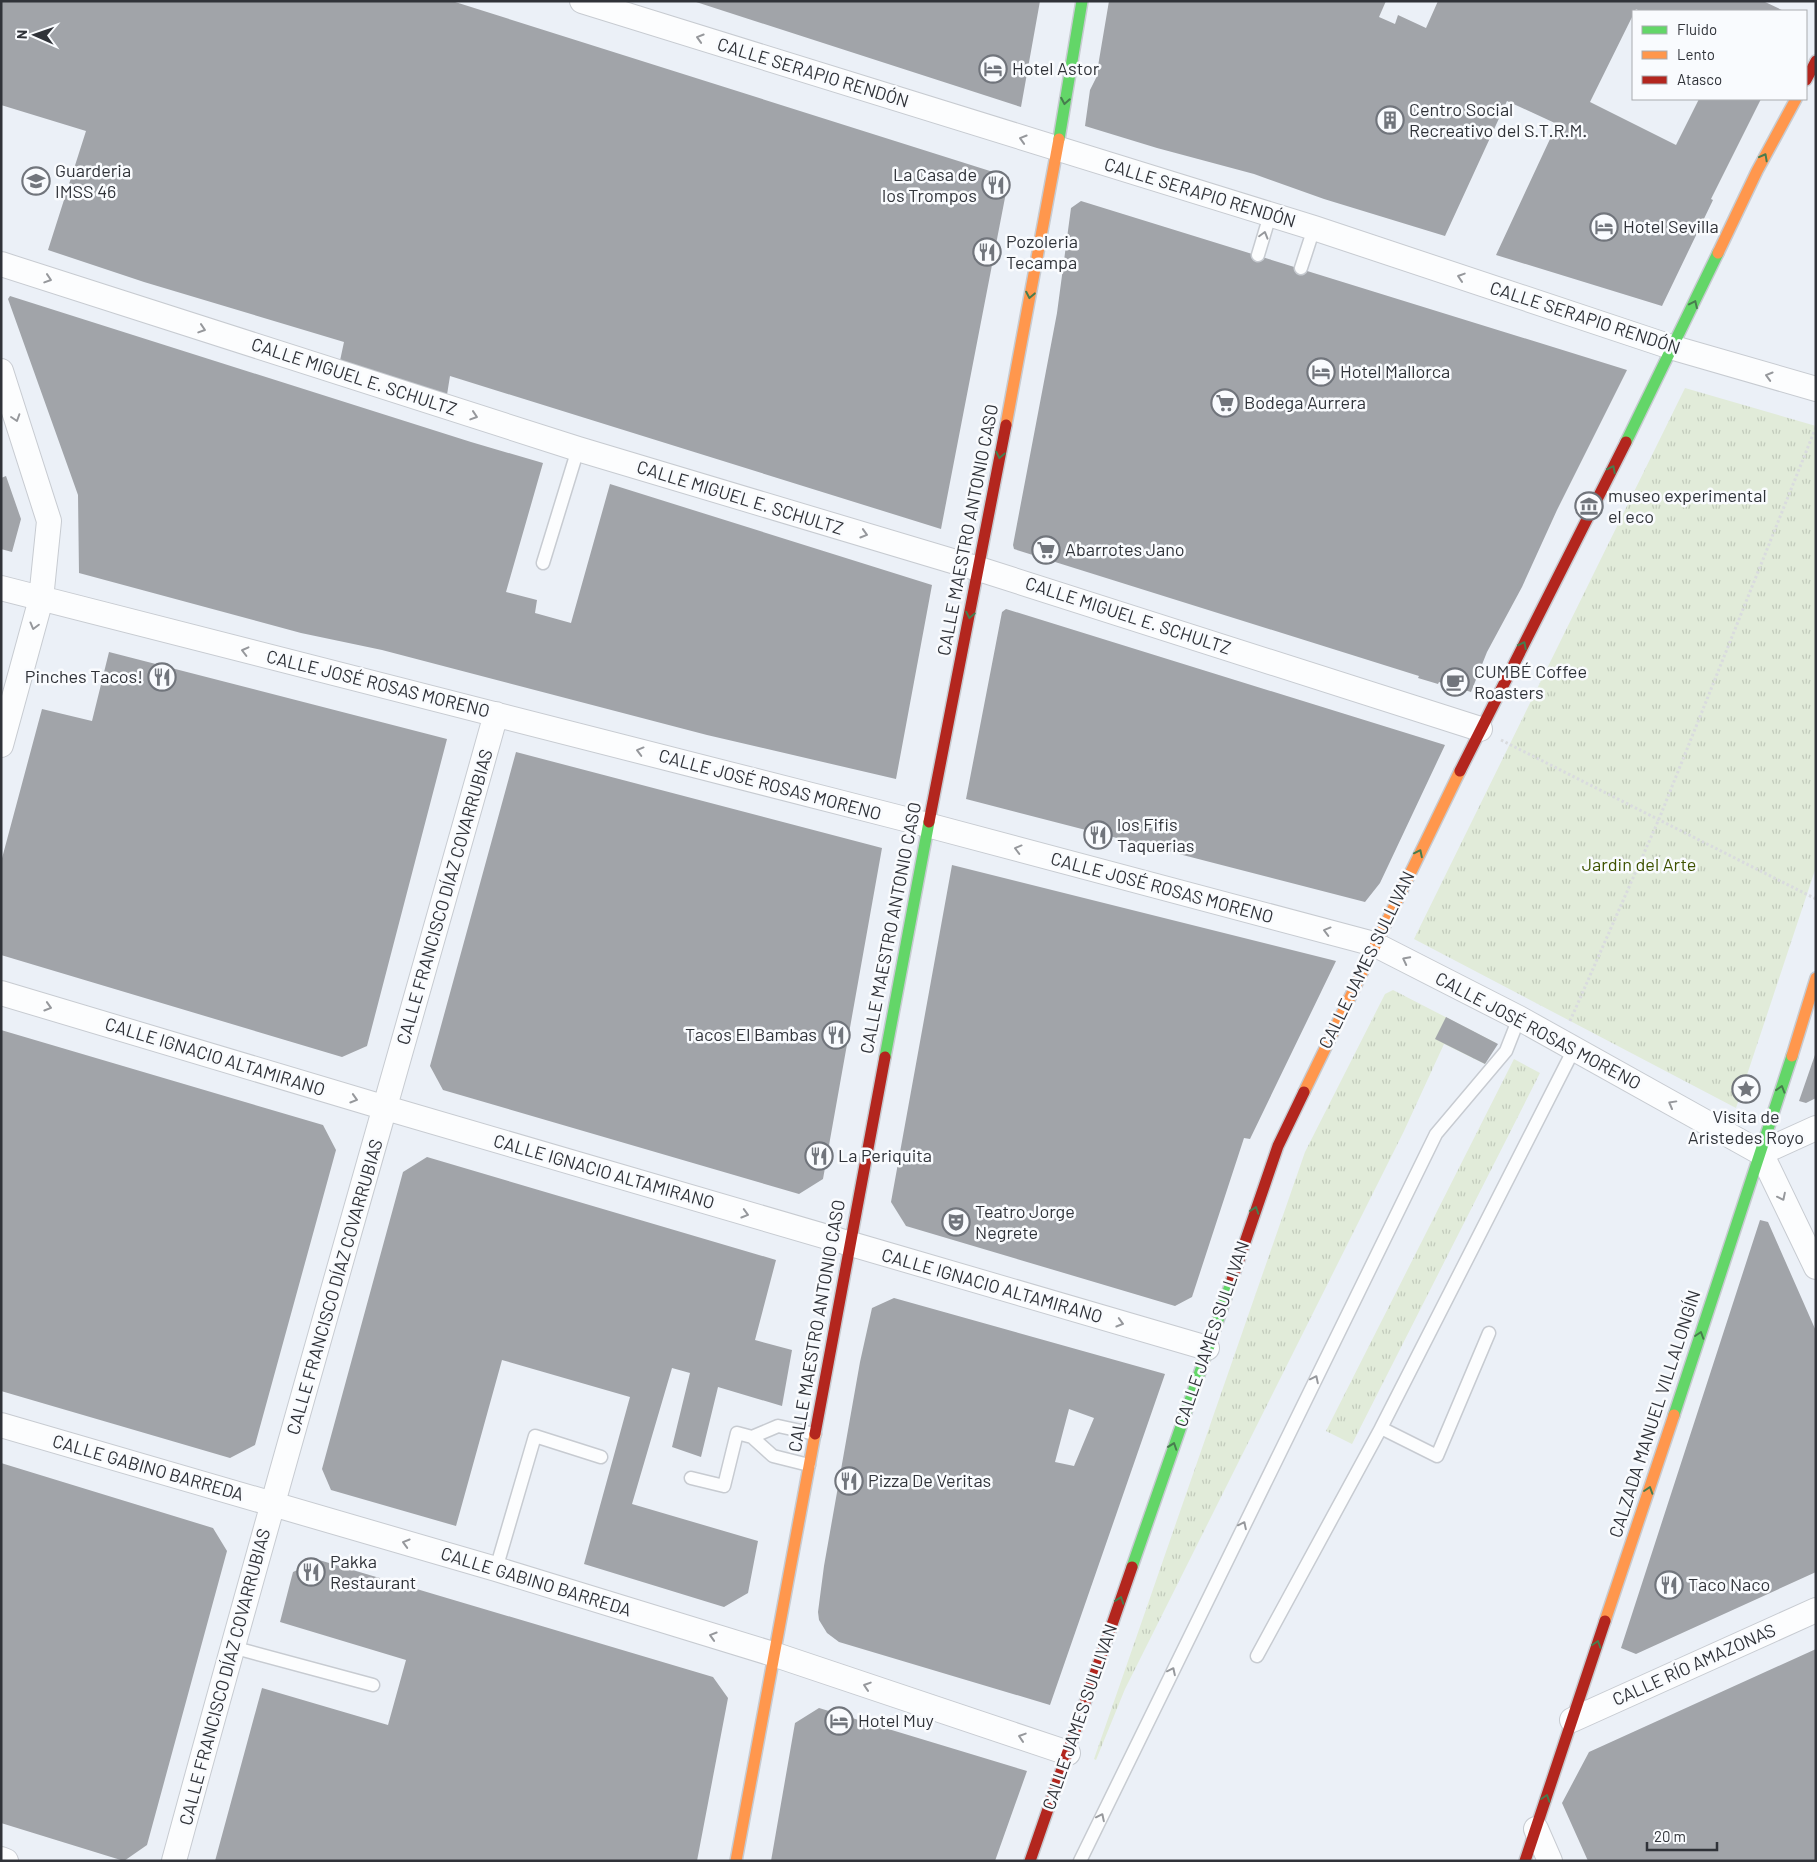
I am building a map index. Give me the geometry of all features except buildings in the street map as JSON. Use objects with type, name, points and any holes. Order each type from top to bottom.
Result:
[{"type":"main road","name":"CALLE MAESTRO ANTONIO CASO","points":[[736,1861],[776,1655],[928,826],[979,569],[1057,150],[1082,1]]},
{"type":"main road","points":[[1807,78],[1816,61]]},
{"type":"main road","name":"CALLE JAMES SULLIVAN","points":[[1030,1861],[1278,1146],[1374,944],[1480,729],[1674,348],[1757,171],[1795,100]]},
{"type":"main road","name":"CALZADA MANUEL VILLALONGÍN","points":[[1525,1861],[1761,1153],[1816,978]]},
{"type":"street","name":"CALLE SERAPIO RENDÓN","points":[[582,1],[1057,150],[1314,228],[1674,348],[1816,390]]},
{"type":"street","name":"CALLE MIGUEL E. SCHULTZ","points":[[1,264],[578,449],[979,569],[1480,729]]},
{"type":"street","points":[[1,371],[49,521],[41,599],[1,745]]},
{"type":"street","name":"CALLE JOSÉ ROSAS MORENO","points":[[1,588],[928,826],[1374,944],[1519,1018],[1761,1153]]},
{"type":"street","name":"CALLE FRANCISCO DÍAZ COVARRUBIAS","points":[[174,1861],[272,1504],[386,1108],[496,714]]},
{"type":"street","name":"CALLE IGNACIO ALTAMIRANO","points":[[1,993],[850,1245],[1207,1348]]},
{"type":"street","points":[[1816,1128],[1761,1153],[1816,1267]]},
{"type":"street","name":"CALLE GABINO BARREDA","points":[[1,1424],[496,1569],[776,1655],[1068,1753]]},
{"type":"street","name":"CALLE RÍO AMAZONAS","points":[[1572,1720],[1816,1610]]},
{"type":"street","points":[[1536,1829],[1550,1861]]},
{"type":"street","points":[[1,1859],[6,1861]]},
{"type":"lane","points":[[1258,255],[1270,215]]},
{"type":"lane","points":[[1301,268],[1314,228]]},
{"type":"lane","points":[[543,563],[578,449]]},
{"type":"lane","points":[[1080,1861],[1436,1134],[1506,1051],[1519,1018]]},
{"type":"lane","points":[[1257,1656],[1381,1428],[1567,1045]]},
{"type":"lane","points":[[1381,1428],[1437,1456],[1489,1333]]},
{"type":"lane","points":[[752,1437],[778,1426],[815,1434]]},
{"type":"lane","points":[[691,1478],[724,1486],[737,1433],[752,1437],[773,1456],[810,1464]]},
{"type":"lane","points":[[496,1569],[535,1436],[601,1457]]},
{"type":"lane","points":[[232,1647],[373,1685]]},
{"type":"path","points":[[1567,1045],[1816,428]]},
{"type":"path","points":[[1480,729],[1816,898]]},
{"type":"green space","name":"Jardin del Arte","points":[[1685,388],[1816,426],[1816,867],[1736,1108],[1414,939]]},
{"type":"green space","points":[[1393,990],[1496,1043],[1485,1064],[1444,1044],[1404,1131],[1125,1689],[1096,1760],[1094,1759],[1305,1152],[1385,994]]},
{"type":"green space","points":[[1514,1059],[1540,1073],[1352,1444],[1326,1431]]},
{"type":"traffic: fast","points":[[1059,139],[1082,1]]},
{"type":"traffic: fast","points":[[1626,442],[1718,253]]},
{"type":"traffic: fast","points":[[885,1057],[929,822]]},
{"type":"traffic: fast","points":[[1674,1415],[1792,1056]]},
{"type":"traffic: fast","points":[[1132,1567],[1232,1280]]},
{"type":"traffic: slow","points":[[1718,253],[1757,171],[1795,100]]},
{"type":"traffic: slow","points":[[1006,425],[1059,139]]},
{"type":"traffic: slow","points":[[1304,1092],[1460,771]]},
{"type":"traffic: slow","points":[[1792,1056],[1816,978]]},
{"type":"traffic: slow","points":[[1605,1621],[1674,1415]]},
{"type":"traffic: slow","points":[[736,1861],[815,1434]]},
{"type":"traffic: jam","points":[[1807,78],[1816,61]]},
{"type":"traffic: jam","points":[[929,822],[1006,425]]},
{"type":"traffic: jam","points":[[1460,771],[1626,442]]},
{"type":"traffic: jam","points":[[815,1434],[885,1057]]},
{"type":"traffic: jam","points":[[1232,1280],[1278,1146],[1304,1092]]},
{"type":"traffic: jam","points":[[1030,1861],[1132,1567]]},
{"type":"traffic: jam","points":[[1525,1861],[1605,1621]]},
{"type":"place","name":"Hotel Astor","points":[[993,69]]},
{"type":"place","name":"Centro Social Recreativo del S.T.R.M.","points":[[1390,120]]},
{"type":"place","name":"Guarderia IMSS 46","points":[[36,181]]},
{"type":"place","name":"La Casa de los Trompos","points":[[996,185]]},
{"type":"place","name":"Hotel Sevilla","points":[[1604,227]]},
{"type":"place","name":"Pozoleria Tecampa","points":[[987,252]]},
{"type":"place","name":"Hotel Mallorca","points":[[1321,372]]},
{"type":"place","name":"Bodega Aurrera","points":[[1225,403]]},
{"type":"place","name":"museo experimental el eco","points":[[1589,506]]},
{"type":"place","name":"Abarrotes Jano","points":[[1046,550]]},
{"type":"place","name":"Pinches Tacos!","points":[[162,677]]},
{"type":"place","name":"CUMBÉ Coffee Roasters","points":[[1455,682]]},
{"type":"place","name":"los Fifis Taquerias","points":[[1098,835]]},
{"type":"place","name":"Tacos El Bambas","points":[[836,1035]]},
{"type":"place","name":"Visita de Aristedes Royo","points":[[1746,1089]]},
{"type":"place","name":"La Periquita","points":[[819,1156]]},
{"type":"place","name":"Teatro Jorge Negrete","points":[[956,1222]]},
{"type":"place","name":"Pizza De Veritas","points":[[849,1481]]},
{"type":"place","name":"Pakka Restaurant","points":[[311,1572]]},
{"type":"place","name":"Taco Naco","points":[[1669,1585]]},
{"type":"place","name":"Hotel Muy","points":[[839,1721]]}]
